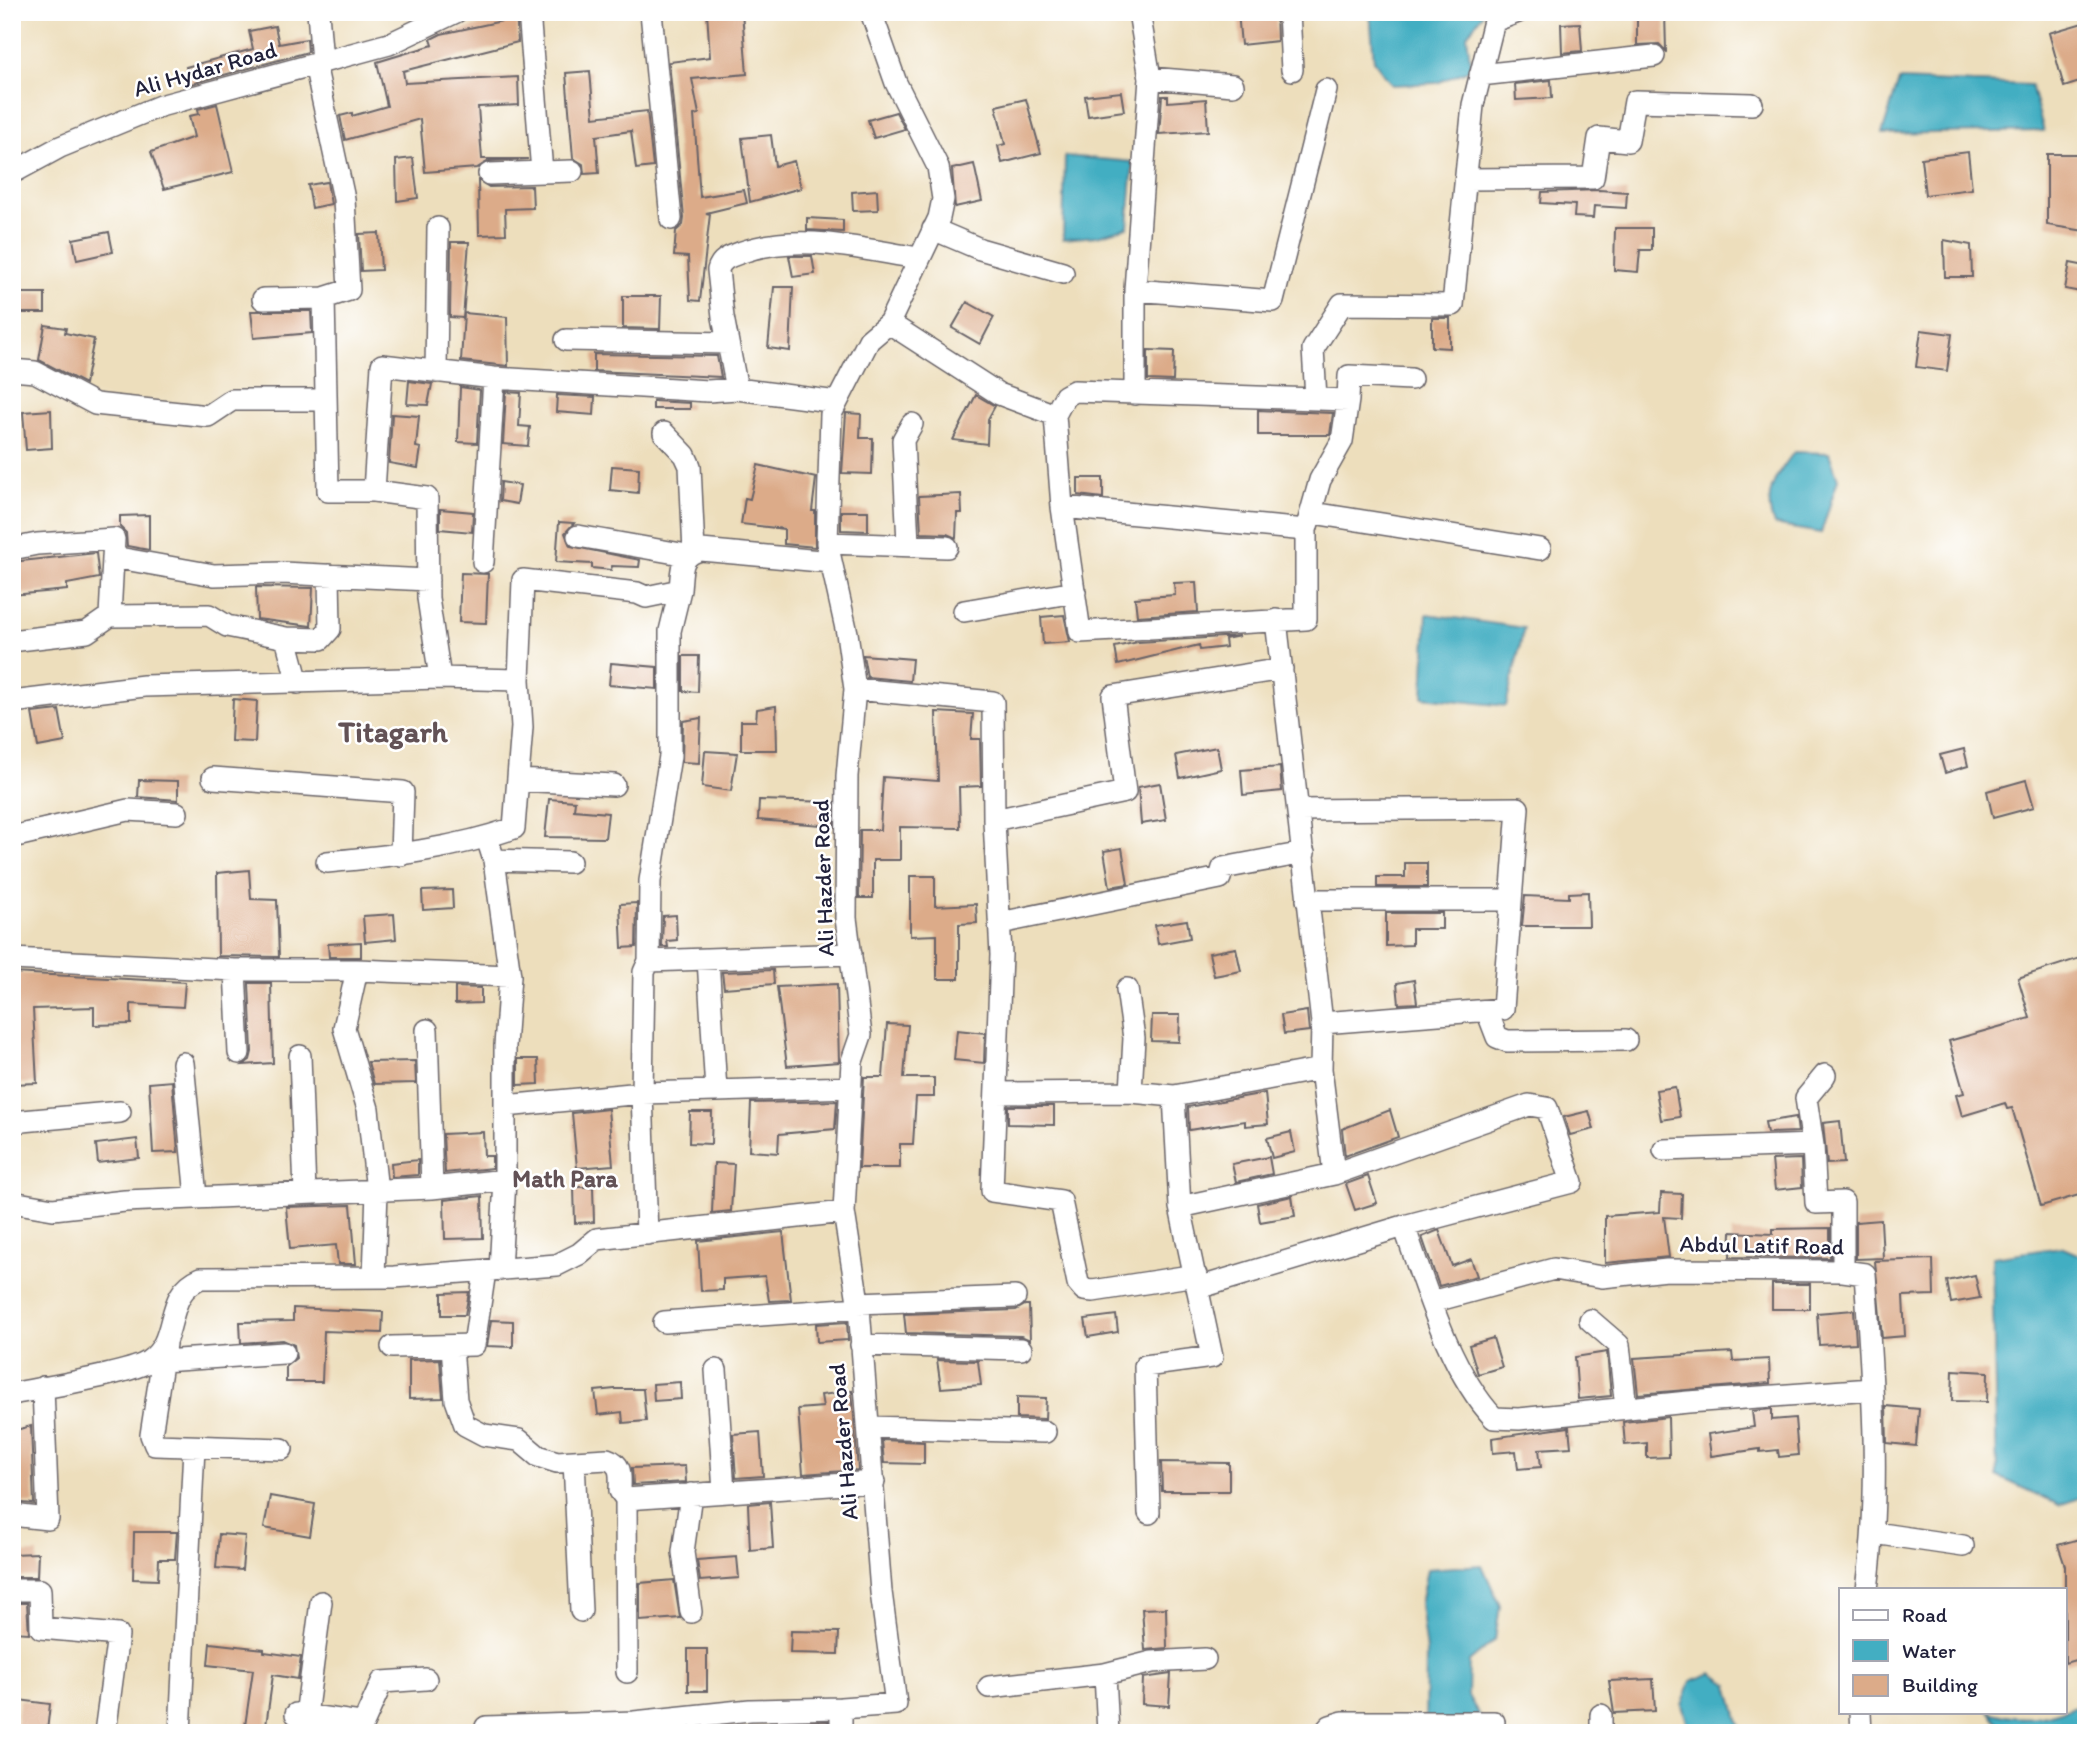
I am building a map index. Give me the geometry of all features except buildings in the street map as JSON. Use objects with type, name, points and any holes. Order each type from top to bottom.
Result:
[{"type":"street","points":[[263,299],[324,298],[349,290],[344,199],[318,63],[318,12]]},
{"type":"street","name":"Ali Hydar Road","points":[[12,173],[60,147],[160,106],[389,44],[456,12]]},
{"type":"street","points":[[529,12],[542,172]]},
{"type":"street","points":[[651,12],[671,219]]},
{"type":"street","name":"Ali Hazder Road","points":[[841,1707],[896,1704],[881,1592],[870,1427],[858,1306],[844,1212],[852,1061],[861,1035],[846,918],[847,776],[855,689],[847,633],[829,552],[831,414],[869,340],[889,323],[933,229],[943,199],[938,167],[896,83],[871,12]]},
{"type":"street","points":[[1135,394],[1135,290],[1150,78],[1139,12]]},
{"type":"street","points":[[1289,12],[1292,70]]},
{"type":"street","points":[[1316,398],[1313,349],[1342,304],[1453,305],[1473,105],[1494,21],[1518,12]]},
{"type":"street","points":[[1480,75],[1654,56]]},
{"type":"street","points":[[1150,78],[1233,85]]},
{"type":"street","points":[[1135,290],[1273,301],[1326,90]]},
{"type":"street","points":[[1466,179],[1593,178],[1599,138],[1628,141],[1635,102],[1752,104]]},
{"type":"street","points":[[489,174],[572,171]]},
{"type":"street","points":[[436,372],[438,228]]},
{"type":"street","points":[[933,229],[980,249],[1063,273]]},
{"type":"street","points":[[737,389],[718,270],[720,263],[769,243],[818,243],[918,258]]},
{"type":"street","points":[[324,298],[328,491],[374,491],[428,498],[428,580],[440,678]]},
{"type":"street","points":[[889,323],[999,394],[1055,415]]},
{"type":"street","points":[[566,340],[728,343]]},
{"type":"street","points":[[374,491],[382,365],[494,378],[708,391],[737,389],[837,401]]},
{"type":"street","points":[[12,370],[35,372],[95,404],[208,416],[232,400],[326,400]]},
{"type":"street","points":[[1348,400],[1074,391],[1065,396],[1055,415],[1062,508],[1080,632],[1306,618],[1309,521],[1320,480],[1342,441],[1348,400],[1349,376],[1410,379]]},
{"type":"street","points":[[484,562],[494,378]]},
{"type":"street","points":[[908,543],[903,440],[912,424]]},
{"type":"street","points":[[664,432],[685,455],[690,466],[691,553]]},
{"type":"street","points":[[1062,508],[1309,521],[1540,549]]},
{"type":"street","points":[[578,536],[691,553],[829,552],[908,543],[947,547]]},
{"type":"street","points":[[12,549],[37,544],[114,539],[110,616]]},
{"type":"street","points":[[647,1234],[642,1093],[644,972],[649,961],[650,881],[670,756],[670,631],[684,559],[691,553]]},
{"type":"street","points":[[113,557],[214,575],[330,575],[428,580]]},
{"type":"street","points":[[19,640],[87,632],[110,616],[209,615],[227,626],[286,638],[321,639],[330,629],[330,575]]},
{"type":"street","points":[[327,862],[401,855],[487,838],[514,828],[522,727],[519,680],[523,580],[638,593],[646,597],[680,590]]},
{"type":"street","points":[[964,611],[1074,592]]},
{"type":"street","points":[[1276,620],[1322,1023],[1321,1069],[1334,1174]]},
{"type":"street","points":[[286,638],[298,683]]},
{"type":"street","points":[[994,820],[1125,792],[1113,696],[1282,668]]},
{"type":"street","points":[[12,702],[144,686],[440,678],[519,680]]},
{"type":"street","points":[[855,689],[993,702],[994,820],[1000,923],[992,1191],[1061,1201],[1078,1283],[1084,1290],[1197,1281],[1572,1182],[1547,1108],[1528,1105],[1334,1174],[1180,1206]]},
{"type":"street","points":[[213,778],[403,792],[401,855]]},
{"type":"street","points":[[518,780],[614,785]]},
{"type":"street","points":[[1298,810],[1518,808],[1509,900],[1503,1009],[1322,1023]]},
{"type":"street","points":[[12,837],[128,810],[177,813]]},
{"type":"street","points":[[392,1347],[474,1345],[493,1270],[506,1180],[505,1105],[510,976],[494,860],[487,838]]},
{"type":"street","points":[[1000,923],[1220,878],[1223,868],[1304,853]]},
{"type":"street","points":[[494,860],[569,862]]},
{"type":"street","points":[[1307,900],[1509,900]]},
{"type":"street","points":[[649,961],[851,954]]},
{"type":"street","points":[[12,959],[235,970],[357,970],[510,976]]},
{"type":"street","points":[[708,959],[716,1091]]},
{"type":"street","points":[[235,970],[239,1053]]},
{"type":"street","points":[[357,970],[344,1028],[369,1109],[377,1192],[374,1277]]},
{"type":"street","points":[[1127,989],[1134,1038],[1131,1092]]},
{"type":"street","points":[[1487,1011],[1497,1037],[1507,1041],[1626,1040]]},
{"type":"street","points":[[427,1030],[432,1188]]},
{"type":"street","points":[[300,1056],[304,1193]]},
{"type":"street","points":[[183,1063],[196,1198]]},
{"type":"street","points":[[996,1093],[1131,1092],[1174,1096],[1321,1069]]},
{"type":"street","points":[[1825,1075],[1806,1098],[1813,1145],[1816,1203],[1843,1202],[1843,1270]]},
{"type":"street","points":[[505,1105],[642,1093],[851,1087]]},
{"type":"street","points":[[1149,1513],[1145,1366],[1212,1357],[1180,1206],[1174,1096]]},
{"type":"street","points":[[12,1122],[120,1112]]},
{"type":"street","points":[[1664,1150],[1813,1145]]},
{"type":"street","points":[[13,1197],[53,1209],[196,1198],[377,1192],[506,1180]]},
{"type":"street","points":[[282,1450],[162,1447],[152,1441],[163,1352],[180,1292],[188,1283],[201,1278],[374,1277],[557,1265],[597,1239],[844,1212]]},
{"type":"street","points":[[1404,1226],[1431,1302],[1475,1397],[1494,1418],[1519,1419],[1872,1389]]},
{"type":"street","name":"Abdul Latif Road","points":[[1431,1302],[1554,1269],[1602,1277],[1667,1270],[1843,1270],[1865,1274],[1872,1389],[1874,1533],[1867,1588]]},
{"type":"street","points":[[664,1322],[858,1306],[1015,1297]]},
{"type":"street","points":[[1590,1320],[1619,1345],[1626,1408]]},
{"type":"street","points":[[861,1345],[1021,1349]]},
{"type":"street","points":[[452,1346],[457,1400],[465,1425],[484,1435],[519,1440],[538,1456],[557,1462],[615,1462],[620,1468],[620,1491],[626,1499],[627,1672]]},
{"type":"street","points":[[12,1394],[138,1366],[163,1352],[284,1353]]},
{"type":"street","points":[[716,1370],[724,1492]]},
{"type":"street","points":[[12,1515],[48,1519],[43,1388]]},
{"type":"street","points":[[870,1427],[1045,1432]]},
{"type":"street","points":[[180,1733],[194,1448]]},
{"type":"street","points":[[573,1461],[581,1611]]},
{"type":"street","points":[[626,1499],[874,1482]]},
{"type":"street","points":[[691,1494],[683,1552],[691,1612]]},
{"type":"street","points":[[1874,1533],[1963,1546]]},
{"type":"street","points":[[12,1590],[40,1590],[41,1628],[118,1635],[105,1733]]},
{"type":"street","points":[[321,1602],[301,1715],[360,1728],[382,1682],[426,1679]]},
{"type":"street","points":[[989,1687],[1105,1674],[1152,1662],[1205,1659]]},
{"type":"street","points":[[1105,1674],[1108,1733]]},
{"type":"street","points":[[486,1727],[634,1722],[750,1710],[841,1707],[842,1733]]},
{"type":"street","points":[[1860,1714],[1861,1733]]},
{"type":"street","points":[[1324,1733],[1330,1726],[1343,1722],[1494,1722]]},
{"type":"water","points":[[1370,12],[1484,12],[1467,35],[1471,69],[1437,83],[1392,85],[1374,61]]},
{"type":"water","points":[[1899,80],[2031,85],[2044,131],[1882,134]]},
{"type":"water","points":[[1065,156],[1133,162],[1128,227],[1097,236],[1063,239]]},
{"type":"water","points":[[1794,452],[1829,453],[1838,479],[1821,533],[1774,525],[1769,504],[1772,486]]},
{"type":"water","points":[[1427,614],[1524,628],[1506,706],[1423,697]]},
{"type":"water","points":[[2061,1247],[2086,1258],[2086,1496],[2059,1505],[1997,1476],[1992,1257]]},
{"type":"water","points":[[1482,1565],[1500,1606],[1495,1640],[1469,1662],[1468,1696],[1490,1733],[1425,1733],[1426,1652],[1420,1604],[1427,1569]]},
{"type":"water","points":[[1712,1673],[1729,1685],[1741,1730],[1701,1733],[1689,1729],[1682,1705],[1691,1681]]},
{"type":"water","points":[[2086,1702],[2086,1733],[2007,1733],[1992,1714],[2027,1718],[2066,1714],[2066,1710]]},
{"type":"district","name":"Titagarh","points":[[393,732]]},
{"type":"district","name":"Math Para","points":[[565,1179]]}]
